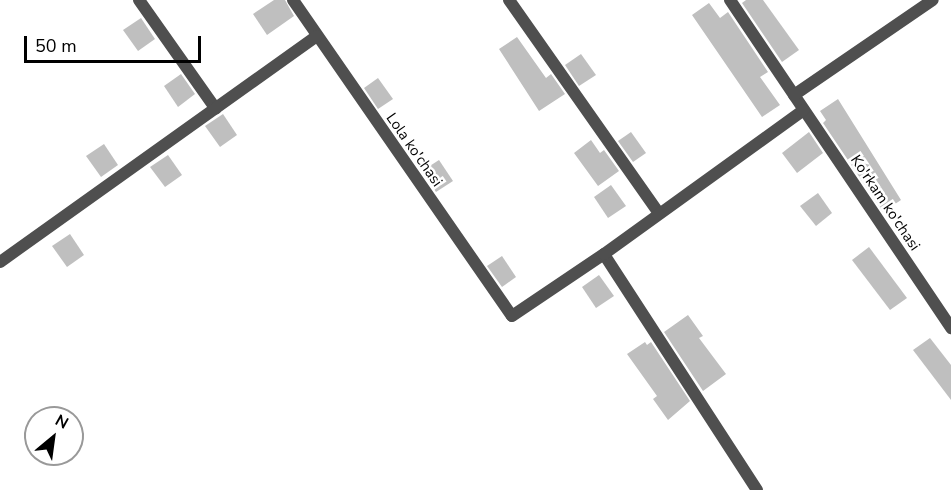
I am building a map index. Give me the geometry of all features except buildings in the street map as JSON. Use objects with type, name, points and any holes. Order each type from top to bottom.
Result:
[{"type":"street","points":[[139,0],[216,109]]},
{"type":"street","name":"Lola ko'chasi","points":[[293,0],[512,316],[604,254]]},
{"type":"street","points":[[509,0],[658,212]]},
{"type":"street","name":"Ko'rkam ko'chasi","points":[[730,0],[951,328]]},
{"type":"street","points":[[794,95],[933,0]]},
{"type":"street","points":[[0,262],[317,36]]},
{"type":"street","points":[[757,490],[604,254],[658,212],[804,110]]}]
